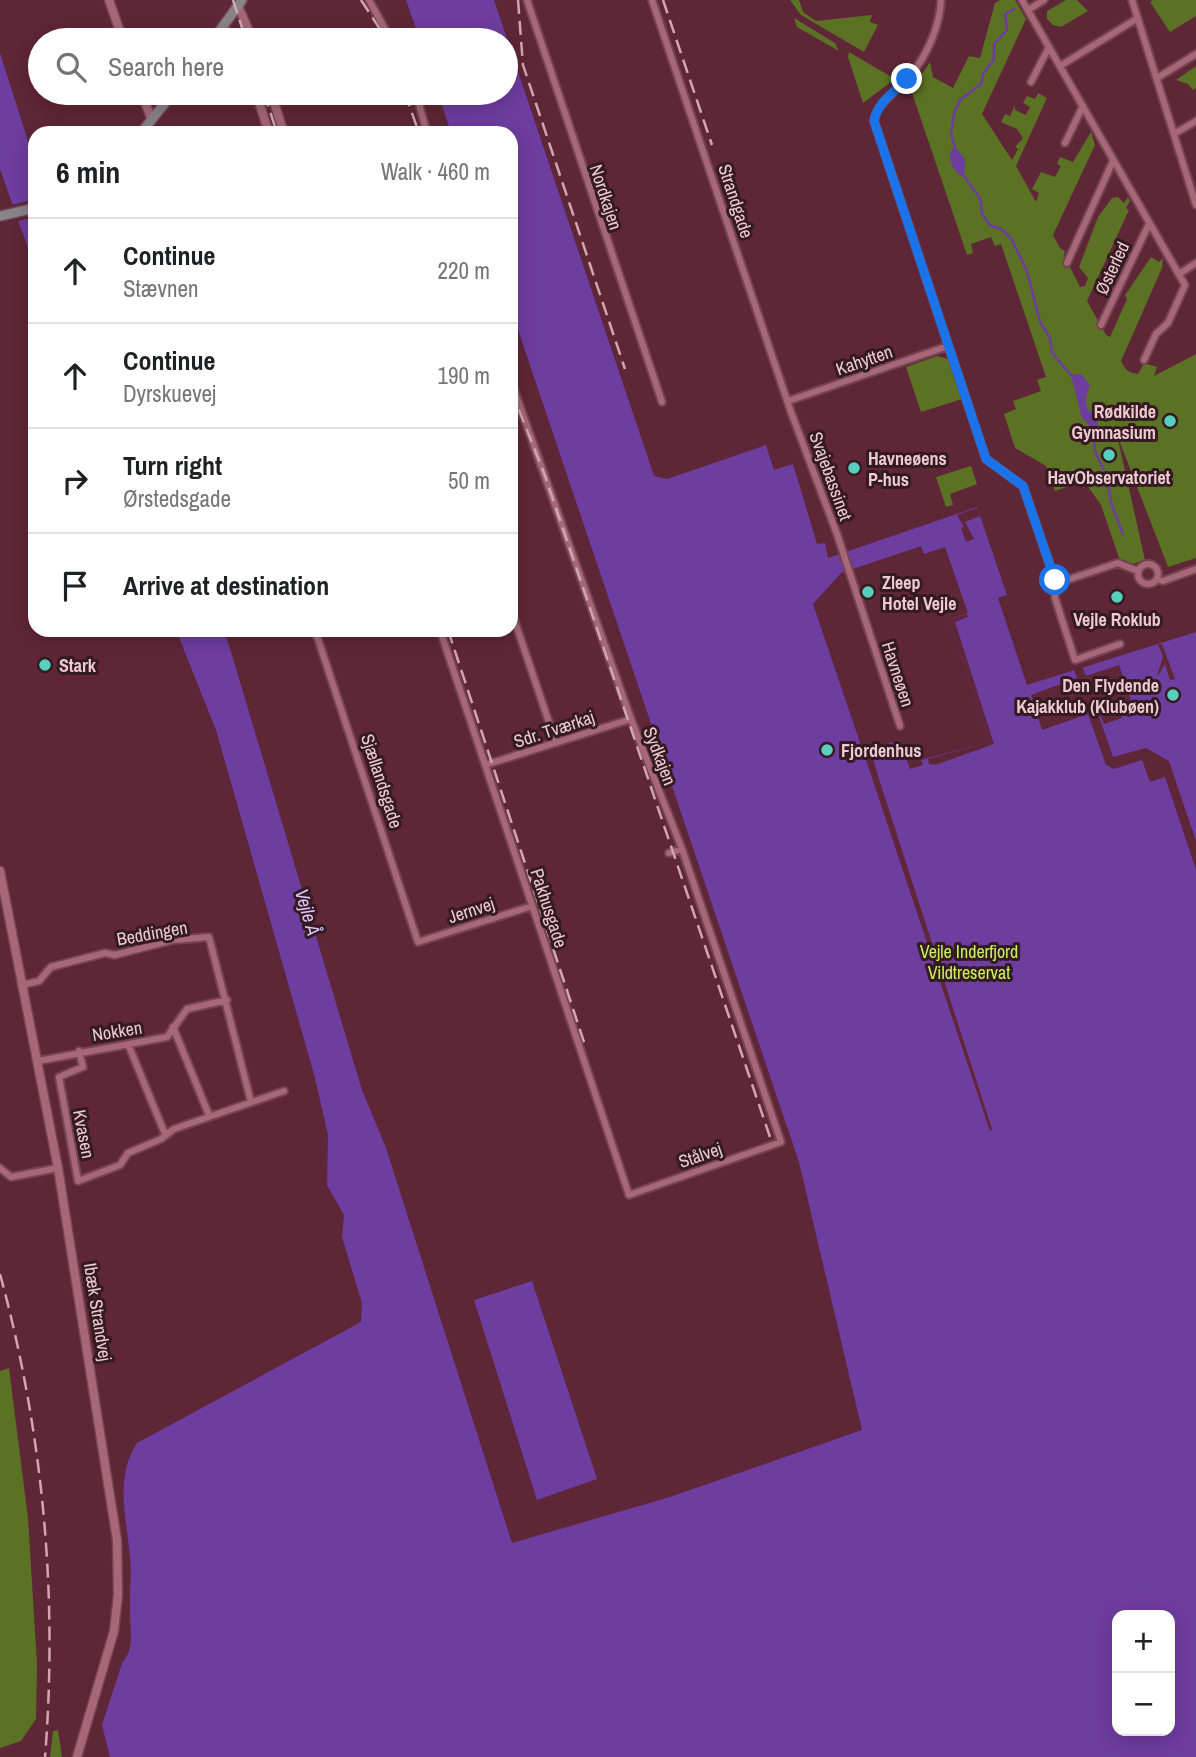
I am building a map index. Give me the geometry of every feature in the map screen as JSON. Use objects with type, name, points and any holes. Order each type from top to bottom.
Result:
[{"type":"main road","points":[[223,28],[240,3]]},
{"type":"main road","points":[[147,126],[164,105]]},
{"type":"main road","points":[[3,216],[28,210]]},
{"type":"street","points":[[109,0],[119,28]]},
{"type":"street","points":[[369,0],[384,28]]},
{"type":"street","name":"Nordkajen","points":[[527,0],[662,402]]},
{"type":"street","name":"Strandgade","points":[[652,0],[791,412]]},
{"type":"street","points":[[941,0],[934,33],[925,54],[911,75],[876,111],[874,121],[986,459],[1023,486],[1055,584],[1055,598],[1075,660],[1120,644]]},
{"type":"street","name":"Østerled","points":[[1022,0],[1179,274]]},
{"type":"street","points":[[1028,10],[1044,0]]},
{"type":"street","points":[[1133,0],[1194,190],[1196,205]]},
{"type":"street","points":[[240,3],[249,28]]},
{"type":"street","points":[[1060,66],[1138,18]]},
{"type":"street","points":[[1031,82],[1049,47]]},
{"type":"street","points":[[1157,78],[1196,54]]},
{"type":"street","points":[[146,105],[152,120]]},
{"type":"street","points":[[260,105],[267,126]]},
{"type":"street","points":[[275,105],[282,126]]},
{"type":"street","points":[[419,105],[425,126]]},
{"type":"street","points":[[1065,143],[1083,106]]},
{"type":"street","points":[[1174,134],[1196,121]]},
{"type":"street","points":[[1067,263],[1113,160]]},
{"type":"street","name":"Østerled","points":[[1101,325],[1149,224]]},
{"type":"street","points":[[1144,359],[1156,334],[1168,323],[1185,285],[1179,274],[1196,262]]},
{"type":"street","name":"Kahytten","points":[[788,401],[948,346]]},
{"type":"street","name":"Sydkajen","points":[[518,401],[631,719],[682,849],[781,1142]]},
{"type":"street","name":"Svajebassinet","points":[[791,412],[842,551]]},
{"type":"street","name":"Havneøen","points":[[842,551],[900,726]]},
{"type":"street","points":[[1055,584],[1118,563],[1138,571]]},
{"type":"street","points":[[1145,564],[1153,565],[1158,571],[1157,579],[1151,584],[1143,583],[1138,577],[1138,571],[1145,564]]},
{"type":"street","points":[[1157,579],[1163,581],[1196,569]]},
{"type":"street","points":[[518,631],[556,743]]},
{"type":"street","name":"Sjællandsgade","points":[[317,637],[418,942]]},
{"type":"street","name":"Pakhusgade","points":[[442,637],[629,1195]]},
{"type":"street","name":"Sdr. Tværkaj","points":[[485,765],[631,719]]},
{"type":"street","points":[[669,853],[682,849]]},
{"type":"street","name":"Ibæk Strandvej","points":[[0,871],[58,1168],[110,1490],[118,1558],[118,1595],[112,1642],[78,1757]]},
{"type":"street","name":"Jernvej","points":[[418,942],[532,906]]},
{"type":"street","name":"Beddingen","points":[[23,985],[39,981],[51,967],[105,953],[115,955],[163,942],[209,937],[251,1102]]},
{"type":"street","name":"Nokken","points":[[38,1060],[167,1037],[187,1009],[227,1000]]},
{"type":"street","points":[[173,1027],[209,1115]]},
{"type":"street","points":[[128,1044],[165,1134]]},
{"type":"street","name":"Kvasen","points":[[79,1051],[83,1067],[59,1077],[78,1181],[120,1164],[128,1153],[161,1139],[165,1134],[209,1115],[284,1091]]},
{"type":"street","name":"Stålvej","points":[[629,1195],[781,1142]]},
{"type":"street","points":[[0,1168],[11,1177],[58,1168]]},
{"type":"green space","points":[[790,0],[799,0],[803,12],[816,21],[872,15],[870,22],[878,25],[864,52],[801,15]]},
{"type":"green space","points":[[1000,0],[1015,0],[1026,19],[982,114],[1012,160],[1018,149],[1015,147],[1023,138],[1017,129],[1001,122],[1005,114],[1010,116],[1015,105],[1015,110],[1026,115],[1030,107],[1023,103],[1027,96],[1035,99],[1038,93],[1047,98],[1016,166],[1036,202],[1039,193],[1032,189],[1041,172],[1055,177],[1061,166],[1057,164],[1060,157],[1073,162],[1091,132],[1095,145],[1053,235],[1060,248],[1065,251],[1064,255],[1080,287],[1085,286],[1088,278],[1079,267],[1098,217],[1112,198],[1118,197],[1124,203],[1128,197],[1130,201],[1126,208],[1129,210],[1087,301],[1106,335],[1110,337],[1127,299],[1125,295],[1151,257],[1159,262],[1163,258],[1162,268],[1121,361],[1127,370],[1138,374],[1144,363],[1157,367],[1154,376],[1196,354],[1196,558],[1168,567],[1117,435],[1145,560],[1132,564],[1119,558],[1101,505],[1084,481],[1055,491],[1046,466],[1015,448],[1004,414],[1016,409],[1013,401],[1041,391],[1037,380],[1046,377],[1001,244],[995,246],[991,237],[971,244],[973,253],[967,255],[911,90],[930,62],[933,77],[953,88],[969,56],[980,58],[995,3]]},
{"type":"green space","points":[[1066,0],[1077,0],[1088,11],[1061,27],[1053,25],[1047,19],[1047,11]]},
{"type":"green space","points":[[1196,0],[1196,16],[1170,32],[1150,2]]},
{"type":"green space","points":[[794,18],[835,43],[839,51],[797,27]]},
{"type":"green space","points":[[849,52],[895,79],[863,103],[848,57]]},
{"type":"green space","points":[[1196,66],[1196,88],[1193,90],[1188,84],[1176,80]]},
{"type":"green space","points":[[937,356],[948,359],[962,399],[921,412],[906,367]]},
{"type":"green space","points":[[971,466],[977,484],[950,494],[953,505],[946,507],[936,477]]},
{"type":"green space","points":[[9,1368],[28,1518],[37,1664],[36,1719],[21,1741],[0,1748],[0,1371]]},
{"type":"green space","points":[[58,1730],[62,1757],[50,1757],[53,1731]]},
{"type":"water","name":"Vejle Inderfjord Vildtreservat","points":[[406,0],[494,0],[503,28],[416,28]]},
{"type":"water","points":[[0,53],[28,141],[28,248],[0,169]]},
{"type":"water","name":"Vejle Inderfjord Vildtreservat","points":[[518,71],[654,476],[667,479],[766,445],[774,470],[793,464],[817,544],[825,543],[828,558],[977,507],[1007,595],[998,598],[1027,685],[1196,632],[1196,1757],[110,1757],[102,1725],[122,1663],[129,1652],[131,1639],[131,1565],[124,1484],[130,1456],[137,1443],[361,1322],[362,1303],[342,1237],[344,1215],[327,1185],[328,1135],[315,1078],[216,730],[179,637],[226,637],[228,642],[362,1090],[386,1148],[512,1543],[670,1497],[862,1430],[799,1162],[518,330],[518,126],[449,126],[442,105],[518,105]],"holes":[[[921,546],[924,554],[945,547],[968,613],[949,620],[990,742],[921,760],[923,765],[910,769],[900,740],[870,749],[879,779],[873,781],[813,604],[841,573]]]},
{"type":"water","points":[[955,147],[965,159],[964,177],[957,173],[951,163],[950,152]]},
{"type":"water","points":[[1081,374],[1090,385],[1086,403],[1096,416],[1098,426],[1093,429],[1082,418],[1071,375]]},
{"type":"water","points":[[532,1281],[597,1479],[537,1500],[474,1300]]},
{"type":"pier","points":[[28,201],[28,219],[14,222],[8,206]]},
{"type":"pier","points":[[977,508],[980,516],[965,522],[974,539],[966,542],[961,528],[964,527],[957,515]]},
{"type":"pier","points":[[967,614],[968,617],[955,622],[994,744],[935,765],[929,764],[928,759],[990,742],[949,620]]},
{"type":"pier","points":[[1162,644],[1175,679],[1170,680],[1165,664],[1157,677],[1163,656],[1158,645]]},
{"type":"pier","points":[[1119,665],[1131,700],[1118,704],[1122,718],[1104,724],[1099,712],[1115,706],[1097,711],[1113,757],[1146,748],[1169,761],[1196,841],[1196,870],[1165,777],[1150,782],[1142,760],[1114,769],[1106,765],[1088,714],[1042,730],[1031,695],[1077,678],[1074,669],[1082,667],[1086,676]]},
{"type":"pier","points":[[879,779],[992,1129],[990,1131],[873,781]]},
{"type":"waterway","points":[[955,149],[951,134],[954,114],[960,100],[981,84],[983,74],[994,59],[994,44],[1007,30],[1005,14],[1014,9]]},
{"type":"waterway","points":[[964,176],[980,198],[982,214],[990,225],[1001,229],[1011,238],[1027,271],[1040,322],[1050,338],[1052,353],[1072,376]]},
{"type":"waterway","points":[[1093,428],[1095,451],[1106,475],[1112,506],[1123,534]]},
{"type":"railway","points":[[233,0],[242,28]]},
{"type":"railway","points":[[361,0],[379,28]]},
{"type":"railway","points":[[518,0],[523,65],[625,369]]},
{"type":"railway","points":[[663,0],[712,145]]},
{"type":"railway","points":[[268,105],[275,126]]},
{"type":"railway","points":[[409,105],[417,126]]},
{"type":"railway","points":[[518,408],[544,473],[770,1137]]},
{"type":"railway","points":[[450,637],[585,1045]]},
{"type":"railway","points":[[0,1274],[27,1393],[44,1514],[50,1635],[45,1757]]},
{"type":"place","name":"Rødkilde Gymnasium","points":[[1170,421]]},
{"type":"place","name":"HavObservatoriet","points":[[1109,455]]},
{"type":"place","name":"Havneøens P-hus","points":[[854,468]]},
{"type":"place","name":"Zleep Hotel Vejle","points":[[868,592]]},
{"type":"place","name":"Vejle Roklub","points":[[1117,597]]},
{"type":"place","name":"Stark","points":[[45,665]]},
{"type":"place","name":"Den Flydende Kajakklub (Klubøen)","points":[[1173,695]]},
{"type":"place","name":"Fjordenhus","points":[[827,750]]},
{"type":"route","points":[[907,79],[881,104],[874,121],[986,459],[1023,486],[1055,580]]},
{"type":"water label","name":"Vejle Å","points":[[308,912]]}]
